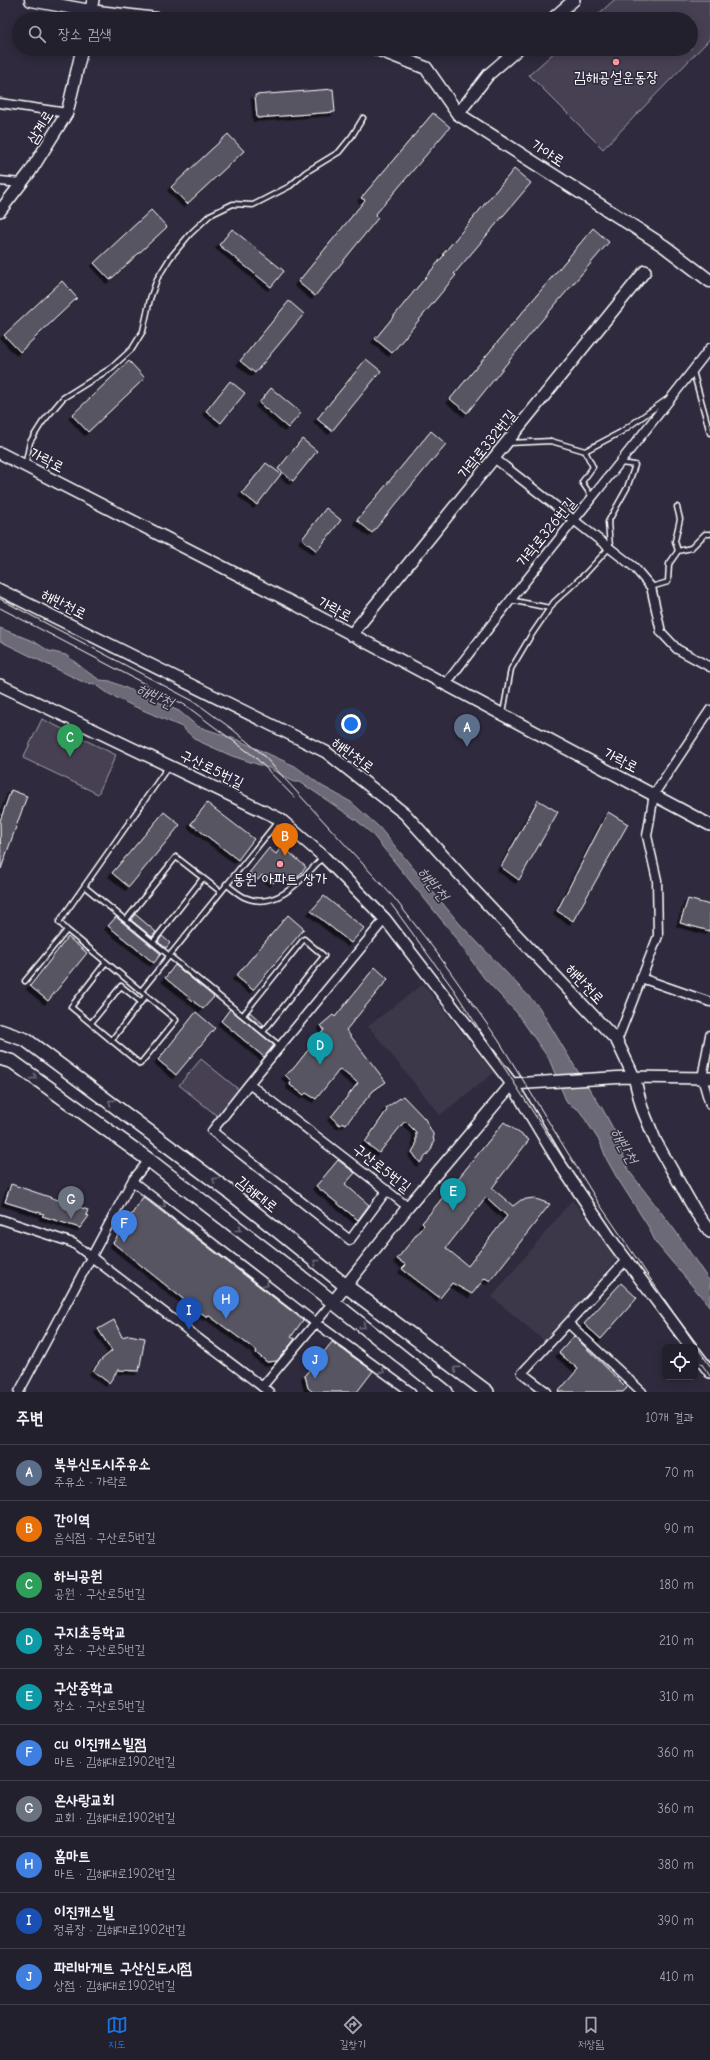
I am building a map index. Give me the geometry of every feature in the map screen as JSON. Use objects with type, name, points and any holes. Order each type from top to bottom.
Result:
[{"type":"main road","points":[[31,0],[106,12]]},
{"type":"main road","name":"가야로","points":[[395,56],[426,68],[458,114],[664,246],[710,281]]},
{"type":"main road","name":"김해대로","points":[[0,1031],[26,1040],[227,1190],[346,1286],[487,1392]]},
{"type":"main road","points":[[0,1058],[13,1062],[149,1160],[333,1302],[446,1392]]},
{"type":"street","points":[[560,12],[574,0]]},
{"type":"street","name":"삼계로","points":[[0,211],[22,183],[67,113],[80,56]]},
{"type":"street","points":[[458,114],[489,74],[510,56]]},
{"type":"street","points":[[0,103],[67,113]]},
{"type":"street","points":[[0,182],[22,183]]},
{"type":"street","name":"가락로332번길","points":[[351,635],[645,271]]},
{"type":"street","name":"가락로326번길","points":[[445,685],[509,600],[620,464],[710,348]]},
{"type":"street","name":"가락로","points":[[0,453],[351,635],[654,794],[710,825]]},
{"type":"street","points":[[494,458],[610,547],[634,568],[651,586],[661,632],[677,649],[710,666]]},
{"type":"street","name":"해반천로","points":[[0,590],[326,752],[405,814],[474,890],[617,1041],[656,1142],[697,1214],[710,1232]]},
{"type":"street","name":"구산로5번길","points":[[0,685],[280,819],[324,856],[385,919],[512,1084],[560,1164],[612,1241],[690,1344]]},
{"type":"street","points":[[617,1041],[658,936],[657,880],[647,836],[654,794],[710,710]]},
{"type":"street","points":[[385,919],[212,1131],[350,1240],[387,1190]]},
{"type":"street","points":[[641,978],[710,1002]]},
{"type":"street","points":[[710,1035],[706,1078],[710,1105]]},
{"type":"street","points":[[512,1084],[630,1077],[706,1078]]},
{"type":"street","name":"구산로5번길","points":[[249,1084],[408,1207],[512,1084]]},
{"type":"street","points":[[19,1392],[132,1181],[149,1160]]},
{"type":"street","points":[[132,1181],[316,1323],[411,1392]]},
{"type":"street","points":[[262,1387],[316,1323],[408,1207]]},
{"type":"street","points":[[0,1219],[73,1243],[269,1392]]},
{"type":"street","points":[[547,1392],[522,1373],[627,1259]]},
{"type":"street","points":[[568,1323],[642,1392]]},
{"type":"street","points":[[698,1356],[710,1372]]},
{"type":"lane","points":[[25,466],[30,442],[42,423],[63,398],[111,368],[132,349],[143,331],[150,299],[157,280],[170,258],[190,234],[210,215],[233,204],[253,205],[290,186],[306,172],[339,152],[352,136],[363,118]]},
{"type":"lane","points":[[693,370],[710,433]]},
{"type":"lane","name":"가락로326번길","points":[[585,451],[622,432],[671,397]]},
{"type":"lane","points":[[507,443],[551,441],[585,451],[592,467],[582,482],[592,497]]},
{"type":"lane","points":[[503,716],[511,669],[550,608],[610,547],[608,522],[627,488],[635,465],[620,464]]},
{"type":"lane","points":[[677,507],[680,519],[675,541],[678,551]]},
{"type":"lane","points":[[651,586],[668,582],[669,564],[678,551],[691,548],[705,534],[710,534]]},
{"type":"lane","points":[[509,600],[550,608]]},
{"type":"lane","points":[[106,962],[71,1007],[140,1064],[176,1020],[59,922],[85,887],[169,765]]},
{"type":"lane","points":[[141,992],[171,956],[226,884],[280,819]]},
{"type":"lane","points":[[226,884],[242,896],[252,900],[272,899],[294,888],[324,856]]},
{"type":"lane","points":[[126,920],[176,857],[221,892]]},
{"type":"lane","points":[[153,942],[203,878]]},
{"type":"lane","points":[[85,887],[280,1046]]},
{"type":"lane","points":[[25,981],[67,930]]},
{"type":"lane","points":[[243,1015],[304,940],[324,956],[263,1032]]},
{"type":"lane","points":[[91,1023],[121,986],[141,1002]]},
{"type":"lane","points":[[111,1041],[146,996]]},
{"type":"shaded area","name":"김해공설운동장","points":[[614,0],[710,0],[710,39],[698,51],[698,12],[601,12]]},
{"type":"shaded area","name":"김해공설운동장","points":[[550,56],[693,56],[603,149],[529,75]]},
{"type":"shaded area","points":[[0,628],[35,642],[49,651],[66,655],[100,680],[110,681],[179,711],[197,726],[238,740],[295,766],[322,786],[351,802],[379,827],[459,923],[539,1007],[575,1067],[602,1108],[614,1130],[629,1171],[674,1229],[710,1282],[710,1307],[656,1243],[648,1226],[607,1160],[600,1142],[579,1110],[567,1103],[549,1059],[517,1013],[484,978],[449,929],[372,834],[356,820],[300,782],[294,782],[269,768],[232,756],[196,740],[182,727],[131,705],[109,694],[95,684],[85,683],[0,641]]},
{"type":"shaded area","points":[[42,719],[116,755],[98,794],[23,758]]},
{"type":"shaded area","points":[[423,984],[494,1073],[440,1115],[368,1026]]},
{"type":"shaded area","points":[[201,1059],[242,1092],[221,1119],[179,1085]]},
{"type":"shaded area","points":[[572,1200],[618,1257],[547,1343],[492,1297]]},
{"type":"building","points":[[333,89],[335,112],[257,118],[255,95]]},
{"type":"building","points":[[433,113],[450,127],[375,215],[378,218],[315,296],[298,282],[365,200],[361,198]]},
{"type":"building","points":[[228,134],[244,151],[187,204],[171,187]]},
{"type":"building","points":[[514,169],[531,183],[454,274],[456,275],[392,353],[375,339]]},
{"type":"building","points":[[151,210],[167,227],[110,280],[94,263]]},
{"type":"building","points":[[593,228],[609,242],[537,326],[467,413],[450,399]]},
{"type":"building","points":[[232,229],[284,271],[271,287],[219,245]]},
{"type":"building","points":[[62,281],[77,298],[20,352],[4,335]]},
{"type":"building","points":[[289,301],[304,314],[255,373],[240,361]]},
{"type":"building","points":[[366,359],[381,371],[332,431],[317,419]]},
{"type":"building","points":[[129,361],[145,378],[88,432],[72,415]]},
{"type":"building","points":[[230,381],[245,393],[221,423],[206,411]]},
{"type":"building","points":[[271,388],[301,413],[288,428],[259,403]]},
{"type":"building","points":[[431,431],[446,444],[372,533],[357,520]]},
{"type":"building","points":[[302,439],[317,451],[293,481],[278,469]]},
{"type":"building","points":[[266,463],[281,474],[257,505],[242,493]]},
{"type":"building","points":[[326,508],[341,520],[317,551],[302,539]]},
{"type":"building","points":[[11,790],[27,796],[1,869],[0,821]]},
{"type":"building","points":[[538,800],[558,812],[519,880],[501,867]]},
{"type":"building","points":[[207,803],[254,839],[238,860],[191,824]]},
{"type":"building","points":[[164,812],[180,825],[129,887],[112,873]]},
{"type":"building","points":[[608,812],[628,824],[573,921],[557,911]]},
{"type":"building","name":"동원 아파트 상가","points":[[282,846],[306,867],[297,878],[294,876],[289,882],[280,874],[273,883],[262,875],[258,880],[249,873],[269,848],[276,854]]},
{"type":"building","points":[[324,896],[364,928],[351,943],[311,911]]},
{"type":"building","points":[[688,899],[710,905],[710,931],[680,923]]},
{"type":"building","points":[[135,914],[156,932],[152,937],[131,920]]},
{"type":"building","points":[[288,915],[304,929],[253,990],[236,976]]},
{"type":"building","points":[[116,917],[161,954],[154,963],[108,926]]},
{"type":"building","points":[[162,936],[170,943],[166,948],[158,942]]},
{"type":"building","points":[[68,937],[87,953],[48,1001],[30,986]]},
{"type":"building","points":[[175,965],[214,997],[203,1009],[165,978]]},
{"type":"building","points":[[375,967],[388,979],[346,1030],[386,1082],[373,1091],[346,1124],[343,1123],[340,1125],[331,1117],[358,1083],[340,1069],[316,1099],[306,1093],[304,1095],[290,1085],[291,1081],[285,1075],[293,1069],[324,1030],[321,1025],[333,1015],[335,1017]]},
{"type":"building","points":[[230,1009],[274,1045],[264,1057],[221,1021]]},
{"type":"building","points":[[196,1012],[215,1028],[176,1075],[158,1060]]},
{"type":"building","points":[[250,1012],[264,1025],[262,1027],[248,1015]]},
{"type":"building","points":[[403,1096],[425,1119],[433,1134],[434,1142],[431,1150],[420,1163],[412,1152],[416,1145],[416,1132],[405,1121],[379,1153],[365,1142],[387,1110],[386,1108]]},
{"type":"building","points":[[504,1122],[529,1140],[492,1188],[513,1206],[521,1200],[533,1198],[550,1204],[490,1281],[485,1278],[472,1294],[452,1283],[440,1298],[402,1269],[406,1265],[397,1259],[424,1225],[422,1223]],"holes":[[[486,1197],[507,1216],[468,1266],[446,1248]]]},
{"type":"building","points":[[338,1160],[355,1173],[345,1184],[369,1205],[358,1220],[316,1186]]},
{"type":"building","points":[[11,1184],[88,1210],[86,1215],[89,1216],[80,1228],[42,1216],[44,1214],[5,1202]]},
{"type":"building","points":[[143,1197],[303,1320],[291,1337],[295,1339],[277,1361],[267,1362],[256,1353],[257,1351],[208,1315],[207,1317],[188,1303],[113,1243]]},
{"type":"building","points":[[621,1283],[637,1298],[601,1339],[584,1324]]},
{"type":"building","points":[[114,1320],[122,1337],[129,1335],[145,1338],[139,1371],[118,1370],[109,1383],[93,1371],[101,1360],[112,1351],[98,1329]]},
{"type":"building","points":[[574,1336],[627,1388],[623,1392],[558,1392],[578,1369],[559,1353]]},
{"type":"building","points":[[332,1342],[373,1371],[357,1392],[313,1392],[308,1388],[305,1375]]},
{"type":"tram line","points":[[0,599],[195,702],[232,729],[262,754],[395,899],[437,953],[499,1041],[598,1202],[710,1366]]},
{"type":"tram line","points":[[0,608],[185,705],[255,757],[294,797]]},
{"type":"tram line","points":[[391,904],[454,990],[564,1160]]},
{"type":"tram line","points":[[701,1363],[710,1376]]},
{"type":"place","name":"김해공설운동장","points":[[616,62]]},
{"type":"place","name":"북부신도시주유소","points":[[467,747]]},
{"type":"place","name":"하늬공원","points":[[70,757]]},
{"type":"place","name":"간이역","points":[[285,856]]},
{"type":"place","name":"동원 아파트 상가","points":[[280,864]]},
{"type":"place","name":"구지초등학교","points":[[320,1065]]},
{"type":"place","name":"구산중학교","points":[[453,1211]]},
{"type":"place","name":"온사랑교회","points":[[71,1219]]},
{"type":"place","name":"cu 이진캐스빌점","points":[[124,1243]]},
{"type":"place","name":"홈마트","points":[[226,1319]]},
{"type":"place","name":"이진캐스빌","points":[[189,1330]]},
{"type":"place","name":"파리바게트 구산신도시점","points":[[315,1379]]},
{"type":"water label","name":"해반천","points":[[155,696]]},
{"type":"water label","name":"해반천","points":[[433,884]]},
{"type":"water label","name":"해반천","points":[[624,1146]]}]
